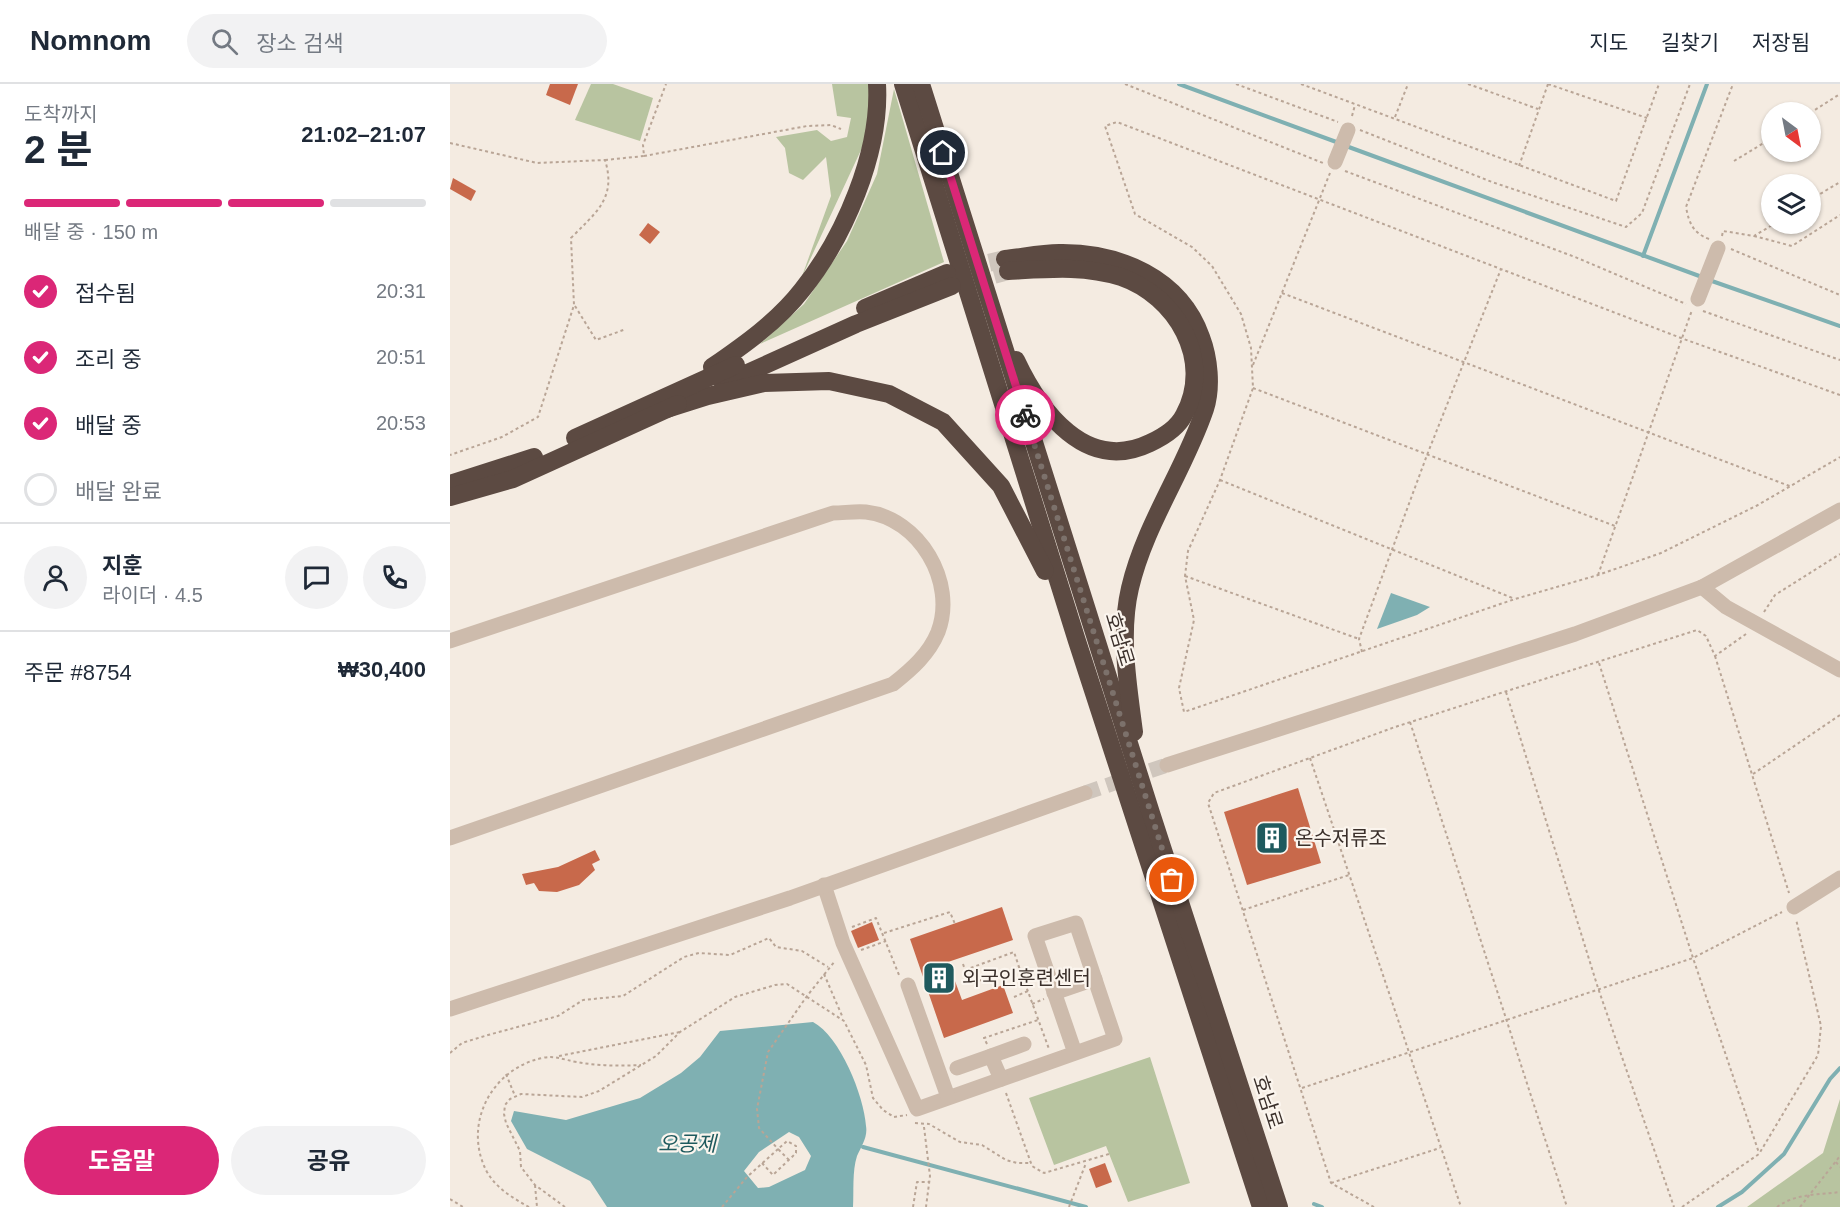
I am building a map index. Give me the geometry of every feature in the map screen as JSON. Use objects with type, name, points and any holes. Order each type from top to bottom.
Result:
[{"type":"highway","points":[[450,497],[513,479],[662,404],[773,321],[802,291],[843,227],[870,150],[878,102],[877,84]]},
{"type":"highway","name":"호남로","points":[[903,84],[1077,641],[1261,1207]]},
{"type":"highway","name":"호남로","points":[[921,84],[1151,813],[1279,1207]]},
{"type":"highway","points":[[993,312],[1036,395],[1071,437],[1102,450],[1138,449],[1167,435],[1184,416],[1194,391],[1194,359],[1185,330],[1170,308],[1147,288],[1120,277],[1077,267],[1007,265],[1060,253],[1120,261],[1143,270],[1180,299],[1196,321],[1206,349],[1208,374],[1206,406],[1189,448],[1144,539],[1130,589],[1124,627],[1134,738],[1151,813]]},
{"type":"highway","points":[[450,484],[524,462],[856,324],[949,280]]},
{"type":"highway","points":[[662,404],[764,383],[829,381],[889,394],[943,422],[1001,486],[1028,534],[1077,641]]},
{"type":"street","points":[[1334,165],[1346,126]]},
{"type":"street","points":[[1696,303],[1719,246]]},
{"type":"street","points":[[1167,765],[1575,634],[1702,587],[1840,510]]},
{"type":"street","points":[[450,641],[833,513],[868,512],[908,531],[916,536],[926,551],[940,579],[942,606],[938,631],[925,656],[893,684],[450,838]]},
{"type":"street","points":[[1702,587],[1726,607],[1840,670]]},
{"type":"street","points":[[450,1009],[824,885],[1085,793]]},
{"type":"street","points":[[1794,908],[1840,878]]},
{"type":"street","points":[[824,885],[843,943],[917,1109],[1115,1039],[1076,923],[1035,936],[1049,996],[1075,1053]]},
{"type":"street","points":[[1049,996],[1095,979]]},
{"type":"street","points":[[908,985],[948,1097]]},
{"type":"street","points":[[957,1068],[990,1053],[1024,1044]]},
{"type":"street","points":[[990,1053],[1001,1079]]},
{"type":"path","points":[[644,156],[643,145],[666,84]]},
{"type":"path","points":[[1125,84],[1840,360]]},
{"type":"path","points":[[1236,84],[1492,182],[1626,227],[1642,213],[1690,84]]},
{"type":"path","points":[[1301,84],[1616,201],[1659,84]]},
{"type":"path","points":[[1395,117],[1408,84]]},
{"type":"path","points":[[1468,84],[1538,110]]},
{"type":"path","points":[[1519,166],[1548,84],[1647,118]]},
{"type":"path","points":[[1733,84],[1686,207],[1690,224],[1701,236],[1719,246],[1840,296]]},
{"type":"path","points":[[1821,106],[1840,94]]},
{"type":"path","points":[[1840,395],[1681,338],[1117,122],[1105,126],[1136,214],[1192,247],[1212,266],[1241,314],[1251,348],[1253,388],[1220,480],[1188,551],[1185,576],[1194,620],[1179,688],[1184,712],[1515,599],[1598,575],[1661,553],[1792,487],[1840,457]]},
{"type":"path","points":[[450,143],[537,163],[644,156],[807,126],[831,125],[841,129]]},
{"type":"path","points":[[1734,161],[1761,145]]},
{"type":"path","points":[[450,455],[502,437],[538,417],[574,305],[571,238],[605,204],[608,169],[605,160]]},
{"type":"path","points":[[1252,368],[1318,198],[1334,165]]},
{"type":"path","points":[[1821,193],[1840,182]]},
{"type":"path","points":[[1719,246],[1724,231],[1792,246],[1840,215]]},
{"type":"path","points":[[1754,236],[1761,232]]},
{"type":"path","points":[[1362,652],[1359,639],[1395,549],[1427,455],[1501,269]]},
{"type":"path","points":[[1282,293],[1648,430],[1792,487]]},
{"type":"path","points":[[1598,575],[1681,338],[1696,303]]},
{"type":"path","points":[[574,305],[596,340],[626,329]]},
{"type":"path","points":[[1253,388],[1615,526]]},
{"type":"path","points":[[1220,480],[1515,599]]},
{"type":"path","points":[[1715,656],[1757,625],[1775,595],[1840,554]]},
{"type":"path","points":[[1185,576],[1359,639]]},
{"type":"path","points":[[1374,1207],[1331,1183],[1208,803],[1214,793],[1410,722],[1697,630],[1706,636],[1715,656],[1794,908],[1821,1026],[1818,1055],[1760,1154],[1682,1207]]},
{"type":"path","points":[[1599,663],[1693,958],[1760,1154]]},
{"type":"path","points":[[1506,692],[1598,988],[1674,1207]]},
{"type":"path","points":[[1752,774],[1840,715]]},
{"type":"path","points":[[1410,722],[1567,1207]]},
{"type":"path","points":[[1310,758],[1461,1207]]},
{"type":"path","points":[[1244,910],[1349,875]]},
{"type":"path","points":[[1302,1088],[1693,958],[1794,908]]},
{"type":"path","points":[[883,934],[950,912],[955,924]]},
{"type":"path","points":[[847,929],[876,918],[886,941],[856,952]]},
{"type":"path","points":[[450,1053],[462,1043],[558,1016],[583,1000],[623,996],[684,957],[699,952],[730,955],[769,938],[776,947],[802,951],[828,967]]},
{"type":"path","points":[[965,970],[1014,952],[1051,1055]]},
{"type":"path","points":[[789,1160],[759,1128],[757,1106],[768,1052],[823,973],[840,959]]},
{"type":"path","points":[[963,964],[970,984],[1019,967]]},
{"type":"path","points":[[823,973],[866,1065],[873,1098],[877,1105],[894,1117],[907,1115],[916,1124],[924,1126],[929,1124],[960,1142],[982,1145],[1006,1160],[1030,1163]]},
{"type":"path","points":[[565,1207],[535,1185],[521,1167],[520,1151],[506,1123],[505,1104],[515,1096],[582,1097],[600,1091],[656,1056],[680,1032],[735,997],[764,988],[787,984],[844,1021]]},
{"type":"path","points":[[1014,997],[1028,992]]},
{"type":"path","points":[[1032,1004],[1049,996]]},
{"type":"path","points":[[990,1053],[984,1038],[1038,1020]]},
{"type":"path","points":[[529,1207],[501,1190],[488,1174],[480,1145],[482,1107],[506,1074],[530,1061],[680,1032]]},
{"type":"path","points":[[559,1056],[574,1062],[598,1065],[641,1065]]},
{"type":"path","points":[[506,1074],[515,1096]]},
{"type":"path","points":[[1001,1079],[1032,1167],[1044,1173],[1086,1163],[1109,1154]]},
{"type":"path","points":[[924,1126],[930,1176],[926,1207]]},
{"type":"path","points":[[722,1207],[747,1177],[762,1163],[778,1149],[787,1142],[796,1146],[796,1153],[773,1174],[762,1163]]},
{"type":"path","points":[[1331,1183],[1441,1148]]},
{"type":"path","points":[[1800,1207],[1840,1156]]},
{"type":"path","points":[[1836,1162],[1840,1167]]},
{"type":"path","points":[[1069,1207],[1086,1163]]},
{"type":"path","points":[[913,1207],[917,1182],[930,1182]]},
{"type":"path","points":[[535,1185],[537,1207]]},
{"type":"path","points":[[1777,1207],[1812,1193],[1820,1195],[1840,1192]]},
{"type":"path","points":[[450,1199],[463,1207]]},
{"type":"green space","points":[[591,84],[613,84],[653,98],[640,141],[575,120]]},
{"type":"green space","points":[[832,84],[870,84],[868,135],[801,279],[831,196],[826,157],[803,180],[789,173],[785,148],[776,137],[817,130],[831,141],[847,137],[851,118],[837,116]]},
{"type":"green space","points":[[894,89],[944,262],[760,344],[804,304],[847,241],[877,174]]},
{"type":"green space","points":[[1150,1057],[1190,1183],[1128,1202],[1106,1146],[1054,1165],[1029,1098]]},
{"type":"green space","points":[[1840,1099],[1840,1207],[1747,1207],[1823,1153]]},
{"type":"water","points":[[1391,593],[1430,607],[1417,615],[1377,629]]},
{"type":"water","name":"오공제","points":[[813,1022],[832,1040],[849,1068],[861,1099],[866,1126],[865,1138],[854,1168],[853,1207],[607,1207],[590,1181],[527,1149],[511,1121],[514,1111],[566,1120],[640,1098],[681,1073],[700,1057],[720,1031]],"holes":[[[789,1132],[799,1137],[811,1156],[805,1170],[769,1187],[758,1188],[744,1171],[759,1152]]]},
{"type":"building","points":[[550,84],[578,84],[570,105],[546,95]]},
{"type":"building","points":[[453,178],[476,191],[471,201],[450,189]]},
{"type":"building","points":[[648,223],[660,232],[650,244],[639,235]]},
{"type":"building","name":"온수저류조","points":[[1298,788],[1321,863],[1247,885],[1224,812]]},
{"type":"building","points":[[595,850],[600,860],[592,864],[595,870],[579,885],[557,892],[539,891],[534,883],[526,885],[522,874],[558,867]]},
{"type":"building","name":"외국인훈련센터","points":[[1002,907],[1013,940],[948,962],[962,1000],[1003,985],[1013,1013],[944,1038],[910,939]]},
{"type":"building","points":[[872,922],[879,940],[858,948],[851,931]]},
{"type":"building","points":[[1105,1163],[1112,1182],[1096,1188],[1089,1169]]},
{"type":"waterway","points":[[1179,84],[1339,143]]},
{"type":"waterway","points":[[1643,256],[1707,84]]},
{"type":"waterway","points":[[1346,146],[1702,277]]},
{"type":"waterway","points":[[1709,280],[1840,326]]},
{"type":"waterway","points":[[1718,1207],[1742,1192],[1784,1154],[1830,1079],[1840,1068]]},
{"type":"waterway","points":[[863,1147],[1086,1207]]},
{"type":"waterway","points":[[1314,1204],[1322,1207]]},
{"type":"tunnel","points":[[963,269],[1005,259]]},
{"type":"tunnel","points":[[968,282],[1008,271]]},
{"type":"tunnel","points":[[1085,793],[1167,765]]},
{"type":"way so far","points":[[1025,415],[1172,880]]},
{"type":"place","name":"온수저류조","points":[[1272,838]]},
{"type":"place","name":"외국인훈련센터","points":[[939,978]]},
{"type":"route","points":[[943,153],[1025,415]]}]
